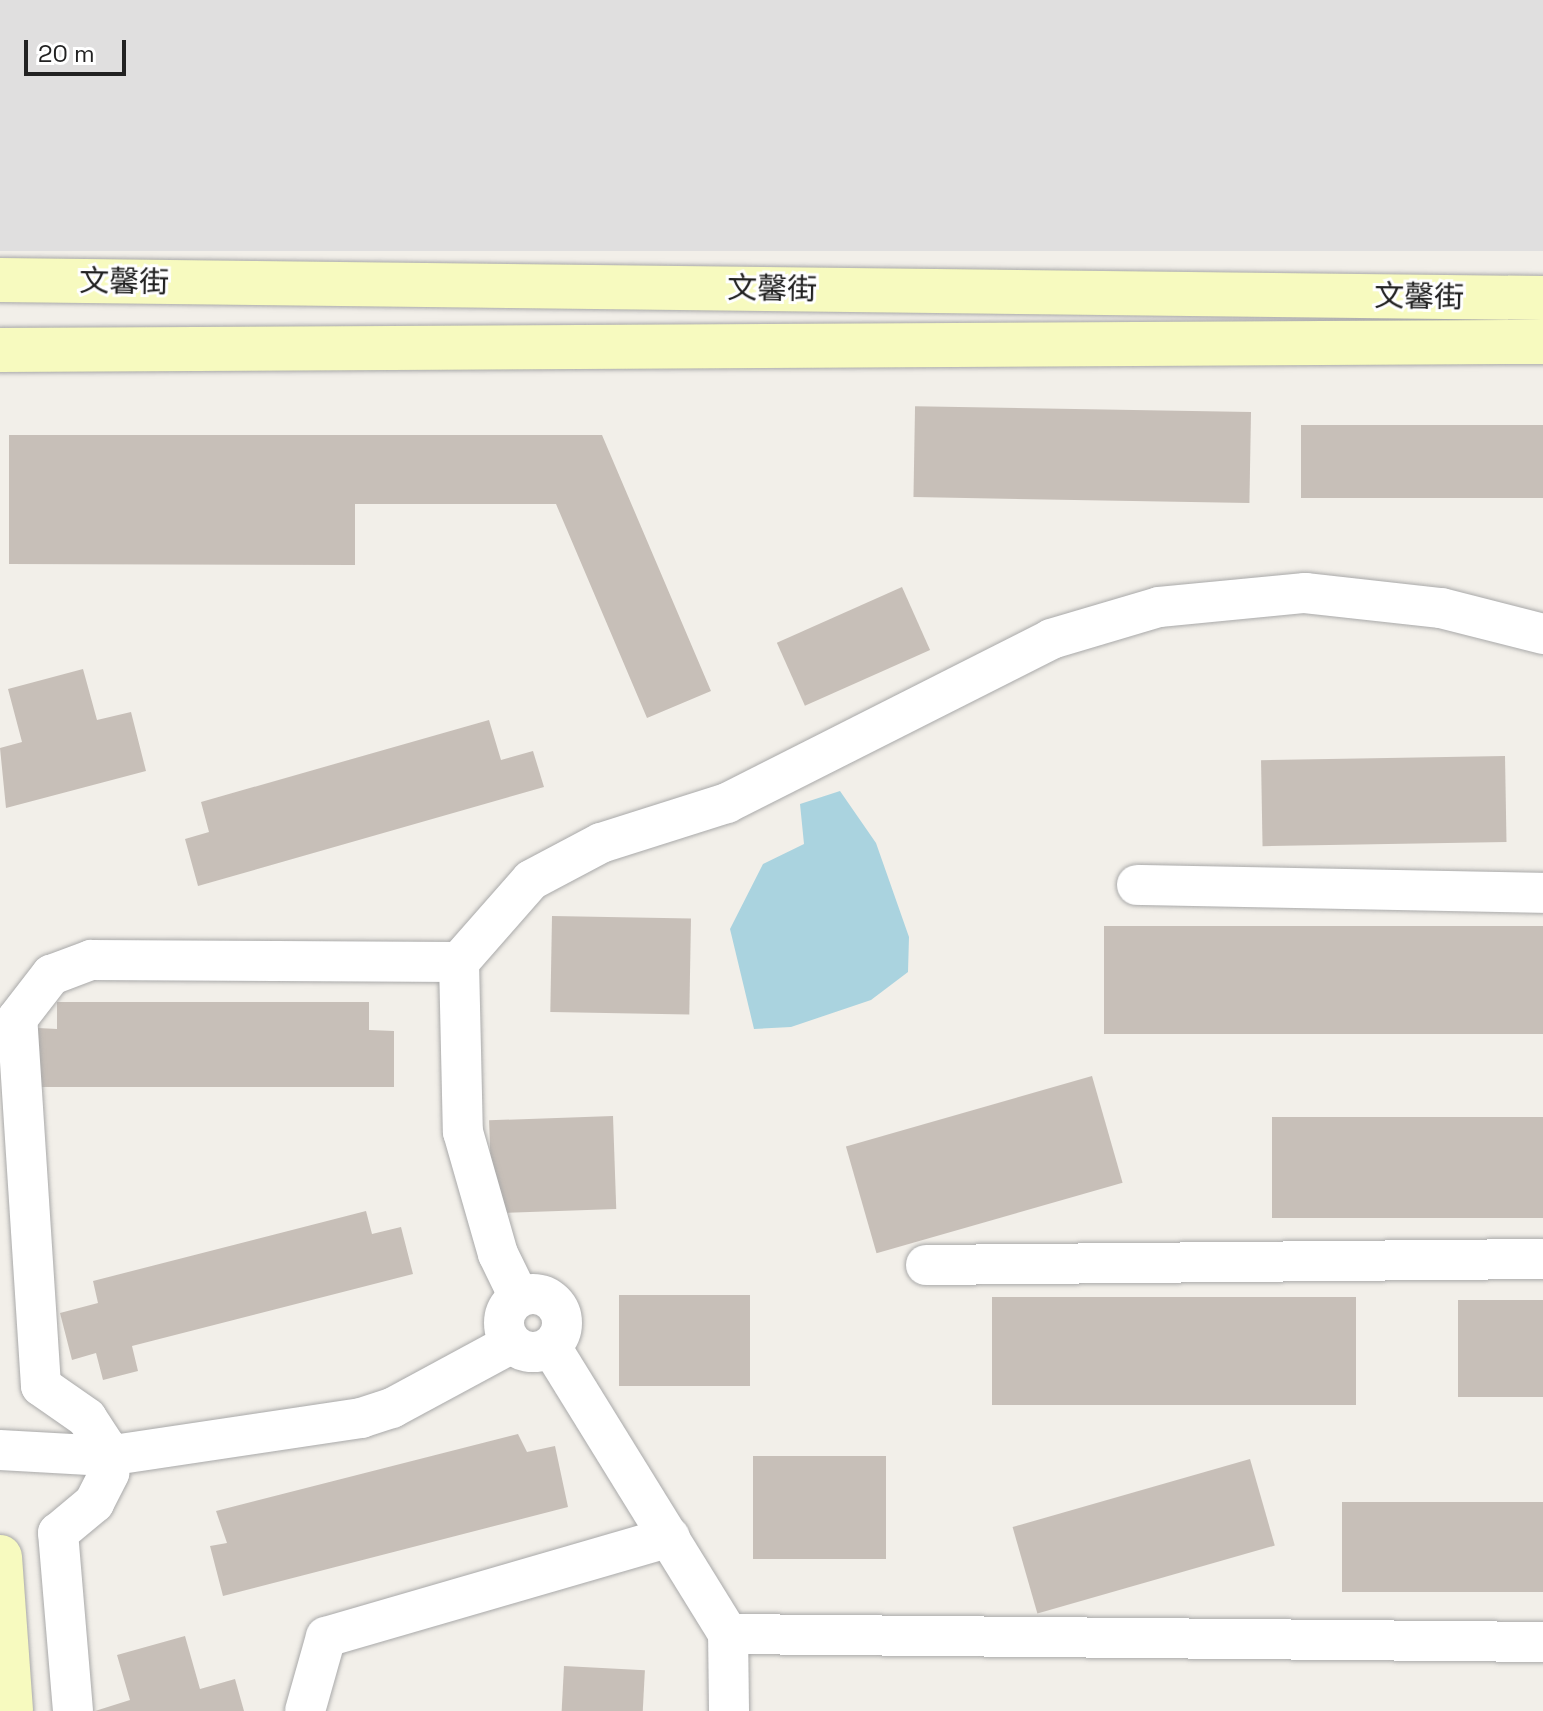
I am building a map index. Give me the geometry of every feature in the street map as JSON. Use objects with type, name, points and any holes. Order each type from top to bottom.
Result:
[{"type":"main road","name":"文馨街","points":[[0,280],[1543,298]]},
{"type":"main road","name":"文馨街","points":[[0,350],[1543,342]]},
{"type":"main road","points":[[0,1557],[11,1711]]},
{"type":"street","points":[[0,1450],[107,1456],[361,1418],[392,1408],[532,1345],[563,1321],[555,1303],[538,1294],[519,1297],[490,1228],[463,1132],[459,962],[531,880],[601,843],[727,803],[1051,639],[1159,607],[1305,593],[1441,608],[1543,634]]},
{"type":"street","points":[[1137,885],[1543,893]]},
{"type":"street","points":[[73,1711],[58,1533],[94,1503],[106,1483],[107,1456],[87,1418],[41,1386],[17,1019],[51,975],[91,960],[459,962]]},
{"type":"street","points":[[926,1265],[1543,1259]]},
{"type":"street","points":[[532,1345],[670,1537],[728,1634],[729,1711]]},
{"type":"street","points":[[305,1711],[326,1637],[670,1537]]},
{"type":"street","points":[[728,1634],[1543,1642]]},
{"type":"shaded area","points":[[0,0],[1543,0],[1543,251],[0,251]]},
{"type":"water","points":[[840,791],[876,843],[909,937],[908,972],[871,1000],[791,1027],[754,1029],[730,929],[763,864],[804,844],[800,804]]},
{"type":"building","points":[[915,406],[1251,412],[1249,503],[913,497]]},
{"type":"building","points":[[1301,425],[1543,425],[1543,498],[1301,498]]},
{"type":"building","points":[[9,435],[602,435],[711,691],[647,718],[556,504],[355,504],[355,565],[9,564]]},
{"type":"building","points":[[902,587],[930,650],[805,706],[777,643]]},
{"type":"building","points":[[83,669],[97,720],[131,712],[146,771],[6,808],[0,748],[22,742],[8,689]]},
{"type":"building","points":[[489,720],[501,760],[533,751],[544,787],[198,886],[185,839],[209,832],[201,802]]},
{"type":"building","points":[[1505,756],[1507,842],[1263,846],[1261,760]]},
{"type":"building","points":[[552,916],[691,918],[689,1014],[550,1012]]},
{"type":"building","points":[[1104,926],[1543,926],[1543,1034],[1104,1034]]},
{"type":"building","points":[[57,1002],[369,1002],[369,1030],[394,1031],[394,1087],[38,1087],[38,1028],[57,1029]]},
{"type":"building","points":[[1092,1076],[1123,1183],[877,1253],[846,1147]]},
{"type":"building","points":[[613,1116],[616,1209],[492,1213],[489,1120]]},
{"type":"building","points":[[1272,1117],[1543,1117],[1543,1218],[1272,1218]]},
{"type":"building","points":[[366,1211],[372,1234],[401,1227],[413,1274],[132,1346],[138,1371],[103,1380],[96,1353],[72,1360],[60,1313],[98,1303],[93,1281]]},
{"type":"building","points":[[619,1295],[750,1295],[750,1386],[619,1386]]},
{"type":"building","points":[[992,1297],[1356,1297],[1356,1405],[992,1405]]},
{"type":"building","points":[[1458,1300],[1543,1300],[1543,1397],[1458,1397]]},
{"type":"building","points":[[518,1434],[527,1452],[555,1446],[568,1507],[223,1596],[210,1546],[227,1543],[216,1511]]},
{"type":"building","points":[[753,1456],[886,1456],[886,1559],[753,1559]]},
{"type":"building","points":[[1250,1459],[1275,1546],[1037,1614],[1013,1527]]},
{"type":"building","points":[[1342,1502],[1543,1502],[1543,1592],[1342,1592]]},
{"type":"building","points":[[185,1636],[200,1689],[235,1679],[244,1711],[95,1711],[130,1700],[117,1655]]},
{"type":"building","points":[[564,1666],[645,1670],[643,1711],[562,1711]]}]
